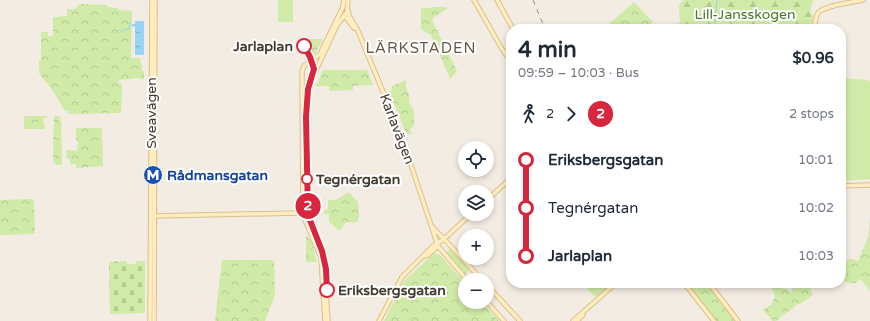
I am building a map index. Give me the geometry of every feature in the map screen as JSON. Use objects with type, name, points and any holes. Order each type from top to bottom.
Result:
[{"type":"street","name":"Sveavägen","points":[[154,0],[154,321]]},
{"type":"street","name":"Sveavägen","points":[[150,321],[154,0]]},
{"type":"street","points":[[328,321],[324,258],[320,242],[303,213],[302,69],[320,54],[343,7],[344,0]]},
{"type":"street","name":"Karlavägen","points":[[346,16],[348,0]]},
{"type":"street","points":[[474,0],[506,54]]},
{"type":"street","points":[[497,0],[510,24]]},
{"type":"street","points":[[815,24],[820,11],[829,7],[863,0]]},
{"type":"street","name":"Karlavägen","points":[[343,7],[342,12],[358,31],[402,138],[437,244],[461,273]]},
{"type":"street","points":[[338,17],[346,16]]},
{"type":"street","points":[[325,321],[321,258],[308,221],[306,117],[308,89],[311,81],[337,24],[346,16]]},
{"type":"street","points":[[302,79],[306,83],[311,81]]},
{"type":"street","points":[[494,194],[506,183]]},
{"type":"street","points":[[846,185],[870,184]]},
{"type":"street","points":[[154,216],[303,213],[308,215]]},
{"type":"street","points":[[379,321],[402,277],[424,256],[428,255],[437,244],[463,221]]},
{"type":"street","name":"Karlavägen","points":[[430,224],[476,273]]},
{"type":"street","points":[[573,321],[610,288]]},
{"type":"street","points":[[577,321],[613,288]]},
{"type":"street","points":[[689,288],[714,321]]},
{"type":"street","points":[[714,288],[738,321]]},
{"type":"street","points":[[494,293],[520,321]]},
{"type":"street","points":[[493,309],[504,321]]},
{"type":"green space","points":[[278,0],[293,0],[293,22],[278,22]]},
{"type":"green space","name":"Lill-Jansskogen","points":[[683,0],[815,0],[813,1],[810,10],[813,16],[812,24],[678,24],[680,22],[679,6]]},
{"type":"green space","points":[[634,2],[653,22],[651,24],[609,24]]},
{"type":"green space","points":[[79,4],[107,5],[107,7],[118,8],[118,10],[132,11],[131,58],[140,58],[142,71],[144,71],[144,79],[134,78],[119,80],[119,83],[122,84],[121,113],[69,114],[68,110],[65,111],[53,91],[39,73],[39,60],[41,60],[41,32],[48,32],[48,36],[53,36],[53,17],[67,16],[67,9],[75,9]]},
{"type":"green space","points":[[446,7],[447,9],[432,20],[457,71],[450,79],[431,35],[421,29],[421,8]]},
{"type":"green space","name":"Jarlaplan","points":[[306,39],[323,39],[315,54],[309,52]]},
{"type":"green space","points":[[323,70],[367,70],[373,85],[353,86],[353,90],[329,91],[329,86],[316,86]]},
{"type":"green space","points":[[846,78],[867,80],[870,82],[870,179],[846,181]]},
{"type":"green space","points":[[406,80],[409,102],[414,111],[414,126],[410,129],[412,135],[406,133],[389,92],[392,89],[392,86]]},
{"type":"green space","points":[[24,116],[47,116],[43,118],[45,129],[24,129]]},
{"type":"green space","points":[[54,116],[59,116],[61,119],[62,165],[55,165],[55,162],[53,162]]},
{"type":"green space","points":[[76,128],[102,128],[103,166],[76,168],[76,164],[70,164],[70,159],[67,159],[66,150],[77,151],[78,141],[76,140]]},
{"type":"green space","points":[[347,193],[350,193],[358,202],[359,217],[357,222],[345,223],[340,231],[329,222],[329,214],[324,214],[324,210],[328,210],[328,200],[336,200]]},
{"type":"green space","points":[[33,199],[35,233],[0,235],[0,200]]},
{"type":"green space","points":[[870,217],[870,291],[861,279],[852,283],[846,282],[846,261],[854,259],[858,261],[868,238]]},
{"type":"green space","points":[[306,235],[311,241],[317,262],[306,262]]},
{"type":"green space","points":[[451,248],[458,255],[458,265],[467,265],[471,269],[466,273],[462,273],[445,253]]},
{"type":"green space","points":[[434,253],[440,255],[458,275],[458,309],[488,309],[499,321],[384,321],[404,281]]},
{"type":"green space","points":[[222,260],[272,260],[274,262],[275,295],[265,321],[215,321]]},
{"type":"green space","points":[[127,261],[127,264],[136,264],[136,261],[145,261],[145,313],[110,314],[109,262]]},
{"type":"green space","points":[[587,288],[607,288],[597,297],[594,296]]},
{"type":"green space","points":[[690,288],[710,288],[736,321],[716,321]]},
{"type":"green space","points":[[771,288],[787,289],[790,292],[793,288],[810,288],[813,295],[800,304],[797,304],[776,321],[773,321],[763,310],[772,304],[775,296]]},
{"type":"water","points":[[135,21],[144,21],[144,55],[135,55],[135,27],[132,26],[132,24],[135,24]]},
{"type":"waterway","points":[[715,24],[717,0]]},
{"type":"waterway","points":[[120,32],[129,29],[130,23]]},
{"type":"railway","points":[[533,0],[543,24]]},
{"type":"bus line","name":"2","points":[[304,46],[314,66],[314,73],[308,89],[306,117],[308,215],[320,242],[326,269],[327,290]]},
{"type":"place","name":"Jarlaplan","points":[[304,46]]},
{"type":"place","name":"Rådmansgatan","points":[[153,175]]},
{"type":"place","name":"Tegnérgatan","points":[[307,179]]},
{"type":"place","name":"Eriksbergsgatan","points":[[327,290]]},
{"type":"district","name":"LÄRKSTADEN","points":[[421,48]]}]
